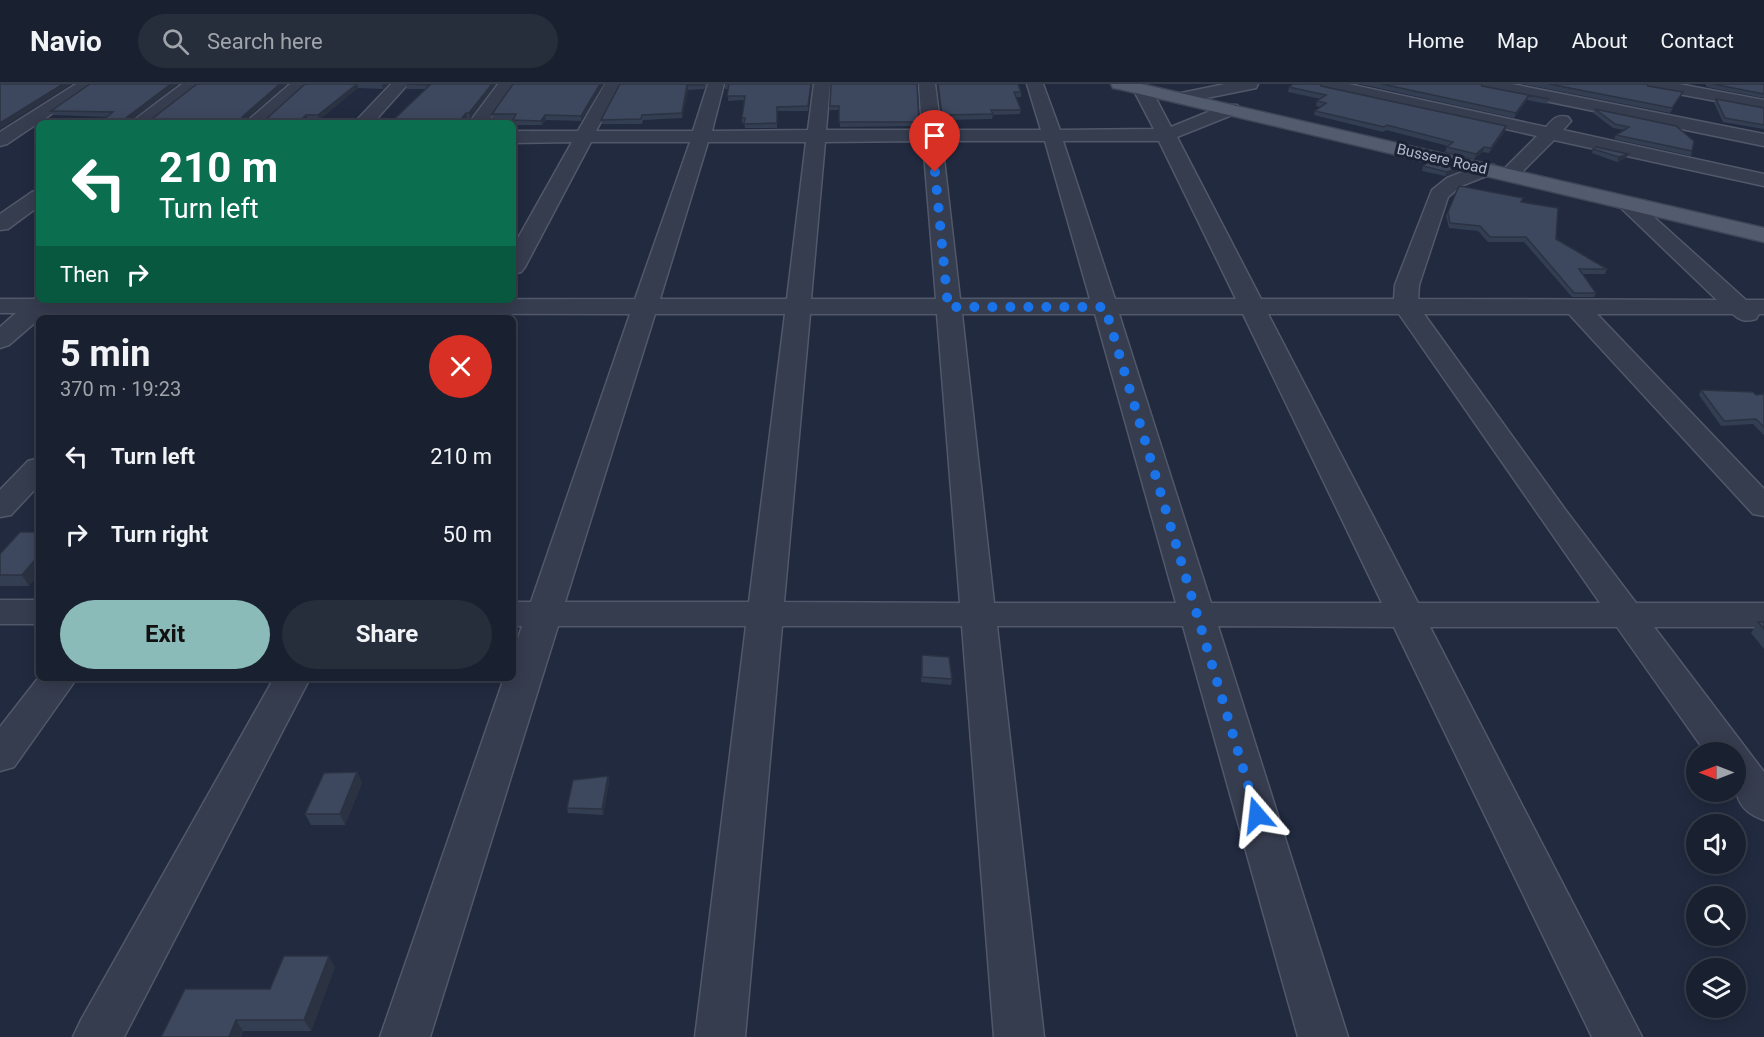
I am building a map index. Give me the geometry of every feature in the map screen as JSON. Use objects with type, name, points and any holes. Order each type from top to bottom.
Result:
[{"type":"main road","name":"Bussere Road","points":[[1119,84],[1182,98],[1240,97],[1497,172],[1764,235]]},
{"type":"street","points":[[1,139],[88,84]]},
{"type":"street","points":[[144,120],[193,84]]},
{"type":"street","points":[[258,120],[300,84]]},
{"type":"street","points":[[366,120],[400,84]]},
{"type":"street","points":[[480,120],[507,84]]},
{"type":"street","points":[[516,261],[613,84]]},
{"type":"street","points":[[516,658],[529,614],[645,306],[716,84]]},
{"type":"street","points":[[720,1037],[822,84]]},
{"type":"street","points":[[927,84],[1019,1037]]},
{"type":"street","points":[[1035,84],[1105,307],[1323,1037]]},
{"type":"street","points":[[1326,84],[1764,180]]},
{"type":"street","points":[[1487,84],[1587,97],[1764,140]]},
{"type":"street","points":[[1652,84],[1764,105]]},
{"type":"street","points":[[1142,89],[1617,1037]]},
{"type":"street","points":[[516,137],[1166,135],[1240,97]]},
{"type":"street","points":[[1182,98],[1240,97]]},
{"type":"street","points":[[1587,97],[1549,134],[1497,172],[1454,182],[1439,194],[1407,285],[1406,307],[1553,515],[1629,615],[1720,742]]},
{"type":"street","points":[[1,139],[36,138]]},
{"type":"street","points":[[0,224],[36,198]]},
{"type":"street","points":[[1628,204],[1764,329]]},
{"type":"street","points":[[0,306],[43,303],[188,308],[1764,307]]},
{"type":"street","points":[[0,340],[43,303]]},
{"type":"street","points":[[1576,307],[1764,507]]},
{"type":"street","points":[[0,508],[36,470]]},
{"type":"street","points":[[0,612],[36,612]]},
{"type":"street","points":[[529,614],[1764,615]]},
{"type":"street","points":[[0,756],[57,681]]},
{"type":"street","points":[[98,1037],[290,681]]},
{"type":"street","points":[[405,1037],[509,681]]},
{"type":"street","points":[[1746,778],[1764,803]]},
{"type":"building","points":[[0,84],[63,84],[0,123]]},
{"type":"building","points":[[90,84],[171,84],[126,118],[127,120],[103,120],[113,112],[51,111]]},
{"type":"building","points":[[197,84],[280,84],[242,117],[242,120],[150,120]]},
{"type":"building","points":[[305,84],[357,84],[318,115],[306,115],[300,120],[265,120]]},
{"type":"building","points":[[406,84],[492,84],[469,113],[466,113],[460,120],[393,120],[430,85]]},
{"type":"building","points":[[513,84],[600,84],[581,116],[545,115],[541,121],[513,120],[516,114],[492,114]]},
{"type":"building","points":[[620,84],[704,85],[687,85],[682,113],[642,115],[641,119],[601,120]]},
{"type":"building","points":[[729,84],[811,84],[808,106],[777,107],[777,123],[744,124],[745,118],[742,118],[745,96],[727,96]]},
{"type":"building","points":[[831,84],[917,84],[919,122],[839,122],[839,106],[830,106]]},
{"type":"building","points":[[938,84],[1018,84],[1021,92],[1014,92],[1021,110],[991,110],[993,114],[942,115]]},
{"type":"building","points":[[1293,84],[1320,84],[1506,126],[1491,148],[1484,147],[1476,154],[1447,147],[1453,142],[1387,125],[1384,127],[1315,111],[1326,103],[1317,101],[1326,95],[1289,87]]},
{"type":"building","points":[[1382,84],[1481,84],[1529,95],[1516,113]]},
{"type":"building","points":[[1549,84],[1647,84],[1683,92],[1672,108]]},
{"type":"building","points":[[1713,84],[1764,84],[1764,94]]},
{"type":"building","points":[[1716,99],[1764,108],[1764,125],[1725,118]]},
{"type":"building","points":[[1595,109],[1676,126],[1694,141],[1692,151],[1616,135],[1629,127],[1615,124]]},
{"type":"building","points":[[1596,147],[1628,154],[1619,157],[1593,149]]},
{"type":"building","points":[[1430,161],[1459,167],[1447,172],[1423,166]]},
{"type":"building","points":[[1460,186],[1523,198],[1521,202],[1558,208],[1556,239],[1607,269],[1579,269],[1596,293],[1574,293],[1526,237],[1490,237],[1480,226],[1450,223],[1448,212]]},
{"type":"building","points":[[1701,390],[1764,394],[1764,427],[1756,419],[1724,421]]},
{"type":"building","points":[[20,532],[36,532],[36,559],[22,575],[0,575],[0,554]]},
{"type":"building","points":[[922,655],[949,657],[952,679],[922,677]]},
{"type":"building","points":[[357,772],[340,814],[305,814],[324,773]]},
{"type":"building","points":[[608,776],[602,809],[567,808],[573,780]]},
{"type":"building","points":[[284,956],[329,956],[304,1020],[236,1020],[229,1037],[161,1037],[185,989],[270,989]]},
{"type":"route","points":[[935,172],[948,307],[1105,307],[1257,815]]}]
